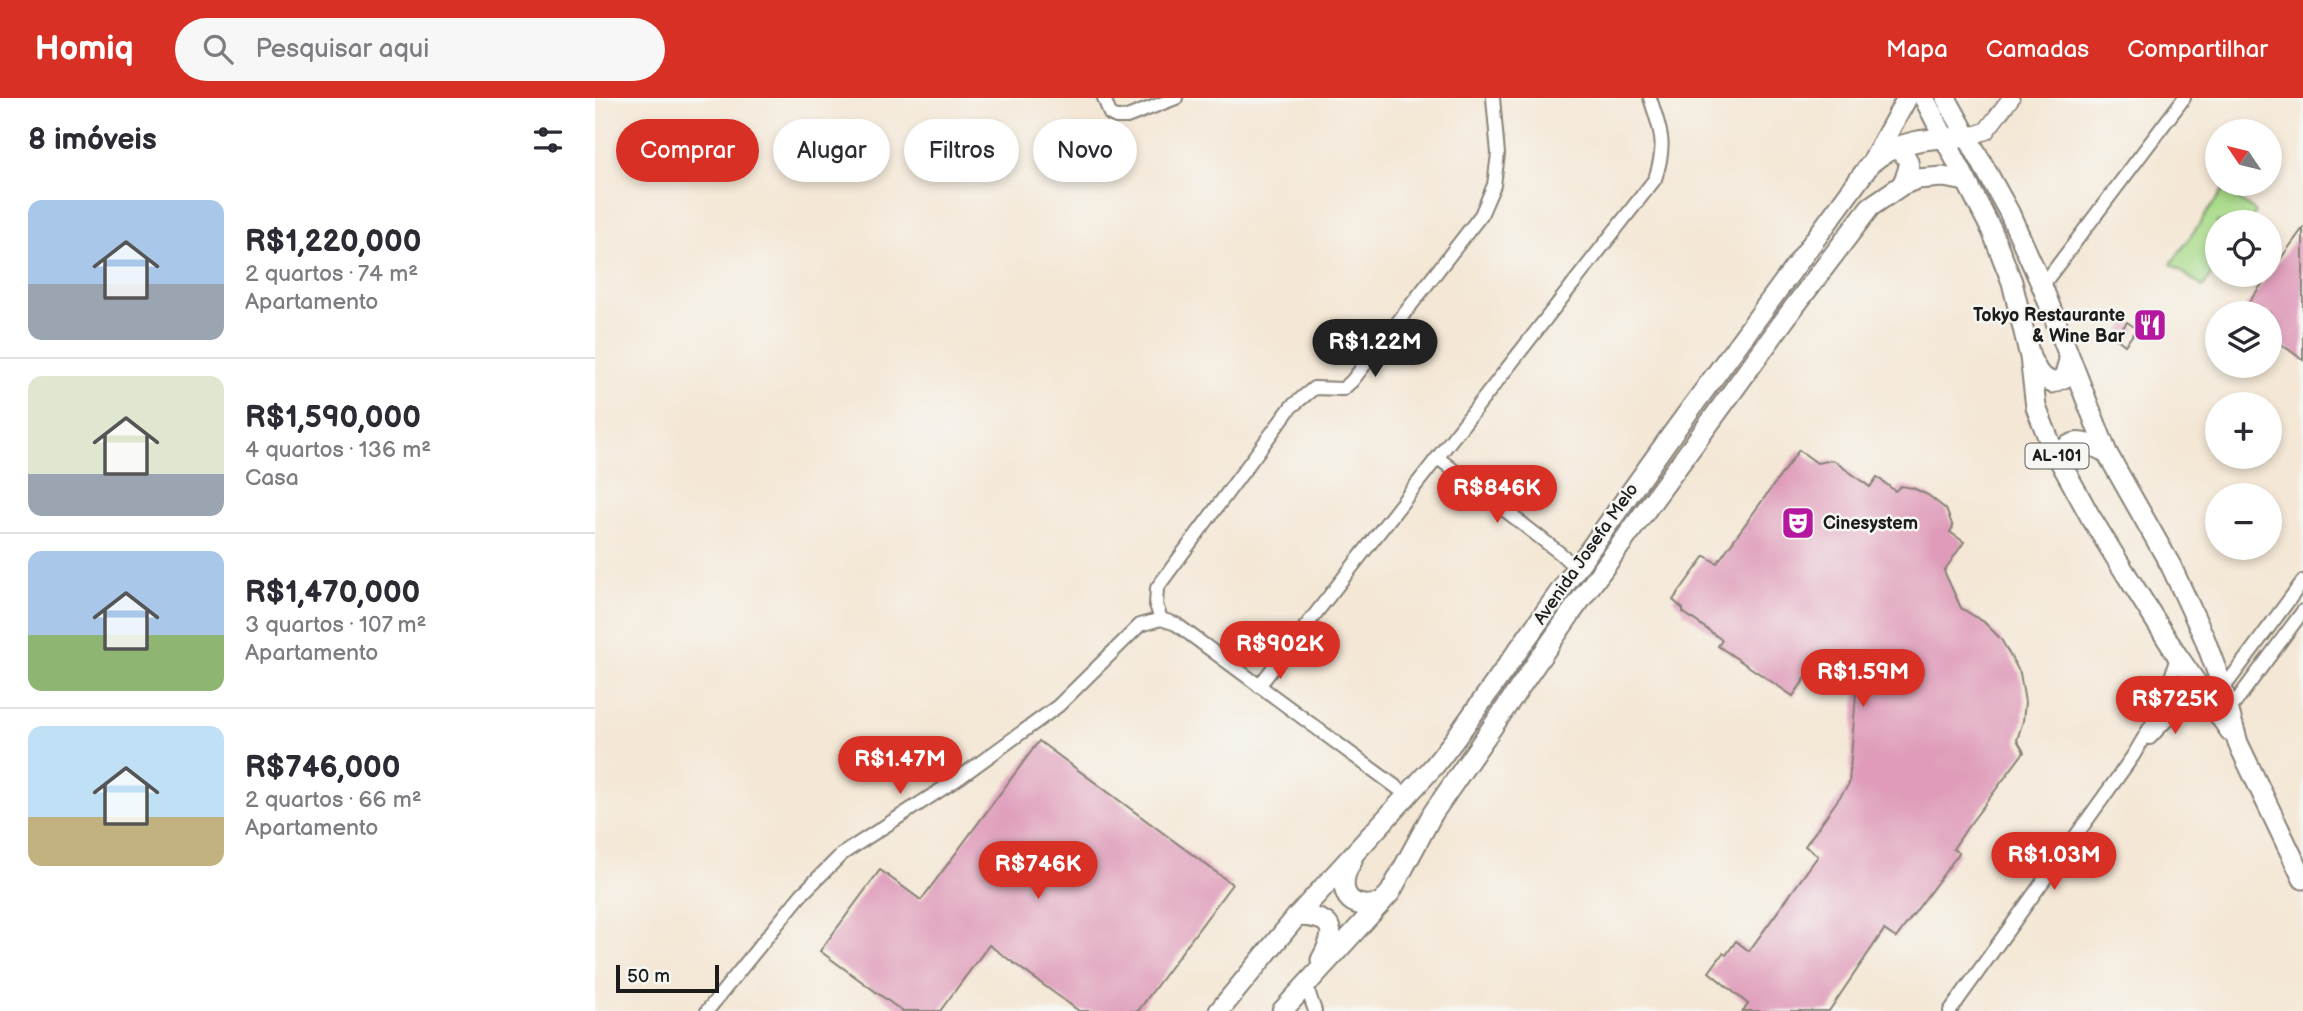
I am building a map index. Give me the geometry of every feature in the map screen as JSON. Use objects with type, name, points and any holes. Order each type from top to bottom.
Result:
[{"type":"main road","points":[[1871,163],[1907,98]]},
{"type":"main road","name":"AL-101","points":[[1924,98],[1992,231],[2012,282],[2030,357],[2036,407],[2057,457],[2090,516],[2177,655],[2229,711],[2238,743]]},
{"type":"main road","name":"AL-101","points":[[1946,98],[2008,212],[2042,286],[2107,453],[2171,566],[2204,637],[2213,692],[2303,878]]},
{"type":"main road","name":"Avenida Josefa Melo","points":[[1219,1011],[1297,916],[1455,738],[1659,451],[1871,163],[1895,147],[1944,138],[1968,137]]},
{"type":"main road","points":[[1895,147],[1904,153],[1909,163],[1902,185]]},
{"type":"main road","name":"Avenida Josefa Melo","points":[[1282,1011],[1381,903],[1402,875],[1433,813],[1607,562],[1870,207],[1902,185],[1932,176],[1966,181]]},
{"type":"main road","points":[[2030,357],[2039,374],[2052,383],[2064,378],[2069,360]]},
{"type":"main road","points":[[2057,457],[2068,445],[2076,442],[2107,453]]},
{"type":"main road","points":[[1373,832],[1347,869],[1343,882],[1345,892],[1351,899],[1363,905],[1381,903]]},
{"type":"main road","points":[[1297,916],[1312,916],[1321,920],[1329,926],[1332,933],[1331,943],[1308,982]]},
{"type":"street","points":[[1104,98],[1110,114],[1116,117],[1127,117],[1176,98]]},
{"type":"street","points":[[1161,619],[1156,604],[1157,588],[1291,407],[1314,387],[1343,389],[1352,381],[1481,215],[1494,185],[1498,154],[1493,98]]},
{"type":"street","points":[[1259,686],[1655,178],[1662,158],[1662,136],[1650,98]]},
{"type":"street","points":[[1968,137],[1986,131],[2011,98]]},
{"type":"street","points":[[2042,286],[2184,98]]},
{"type":"street","points":[[1438,458],[1561,554],[1576,569]]},
{"type":"street","points":[[2133,756],[2182,704],[2213,692],[2303,582]]},
{"type":"street","points":[[2229,711],[2303,611]]},
{"type":"street","points":[[707,1011],[801,895],[842,854],[959,778],[1058,706],[1140,625],[1161,619],[1176,624],[1407,795]]},
{"type":"street","points":[[1950,1011],[2133,756],[2165,702],[2177,655]]},
{"type":"street","points":[[1308,982],[1315,1011]]},
{"type":"green space","points":[[2219,196],[2234,196],[2253,210],[2209,210]]},
{"type":"green space","points":[[2205,216],[2203,287],[2171,264]]},
{"type":"building","points":[[2303,228],[2303,360],[2282,345],[2282,301],[2250,301],[2260,287],[2282,287],[2282,257]]},
{"type":"building","name":"Tokyo Restaurante & Wine Bar","points":[[2146,316],[2161,326],[2154,336],[2140,325]]},
{"type":"building","points":[[2127,322],[2137,329],[2125,345],[2116,338]]},
{"type":"building","points":[[1799,450],[1817,463],[1833,460],[1870,487],[1877,477],[1895,491],[1901,486],[1913,488],[1928,495],[1946,509],[1953,527],[1950,532],[1964,542],[1944,571],[1961,608],[1984,622],[2001,639],[2020,673],[2025,702],[2017,740],[2024,752],[1967,828],[1953,849],[1959,853],[1896,938],[1884,930],[1829,1011],[1743,1011],[1748,1004],[1709,972],[1736,941],[1749,951],[1818,856],[1805,846],[1849,784],[1856,693],[1816,663],[1793,696],[1718,646],[1722,640],[1683,612],[1673,600],[1705,556],[1717,563]]},
{"type":"building","points":[[1039,741],[1232,884],[1138,1011],[1079,1011],[989,945],[940,1011],[902,1011],[820,951],[880,870],[921,900]]},
{"type":"place","name":"Tokyo Restaurante & Wine Bar","points":[[2150,325]]},
{"type":"place","name":"Cinesystem","points":[[1798,523]]}]
